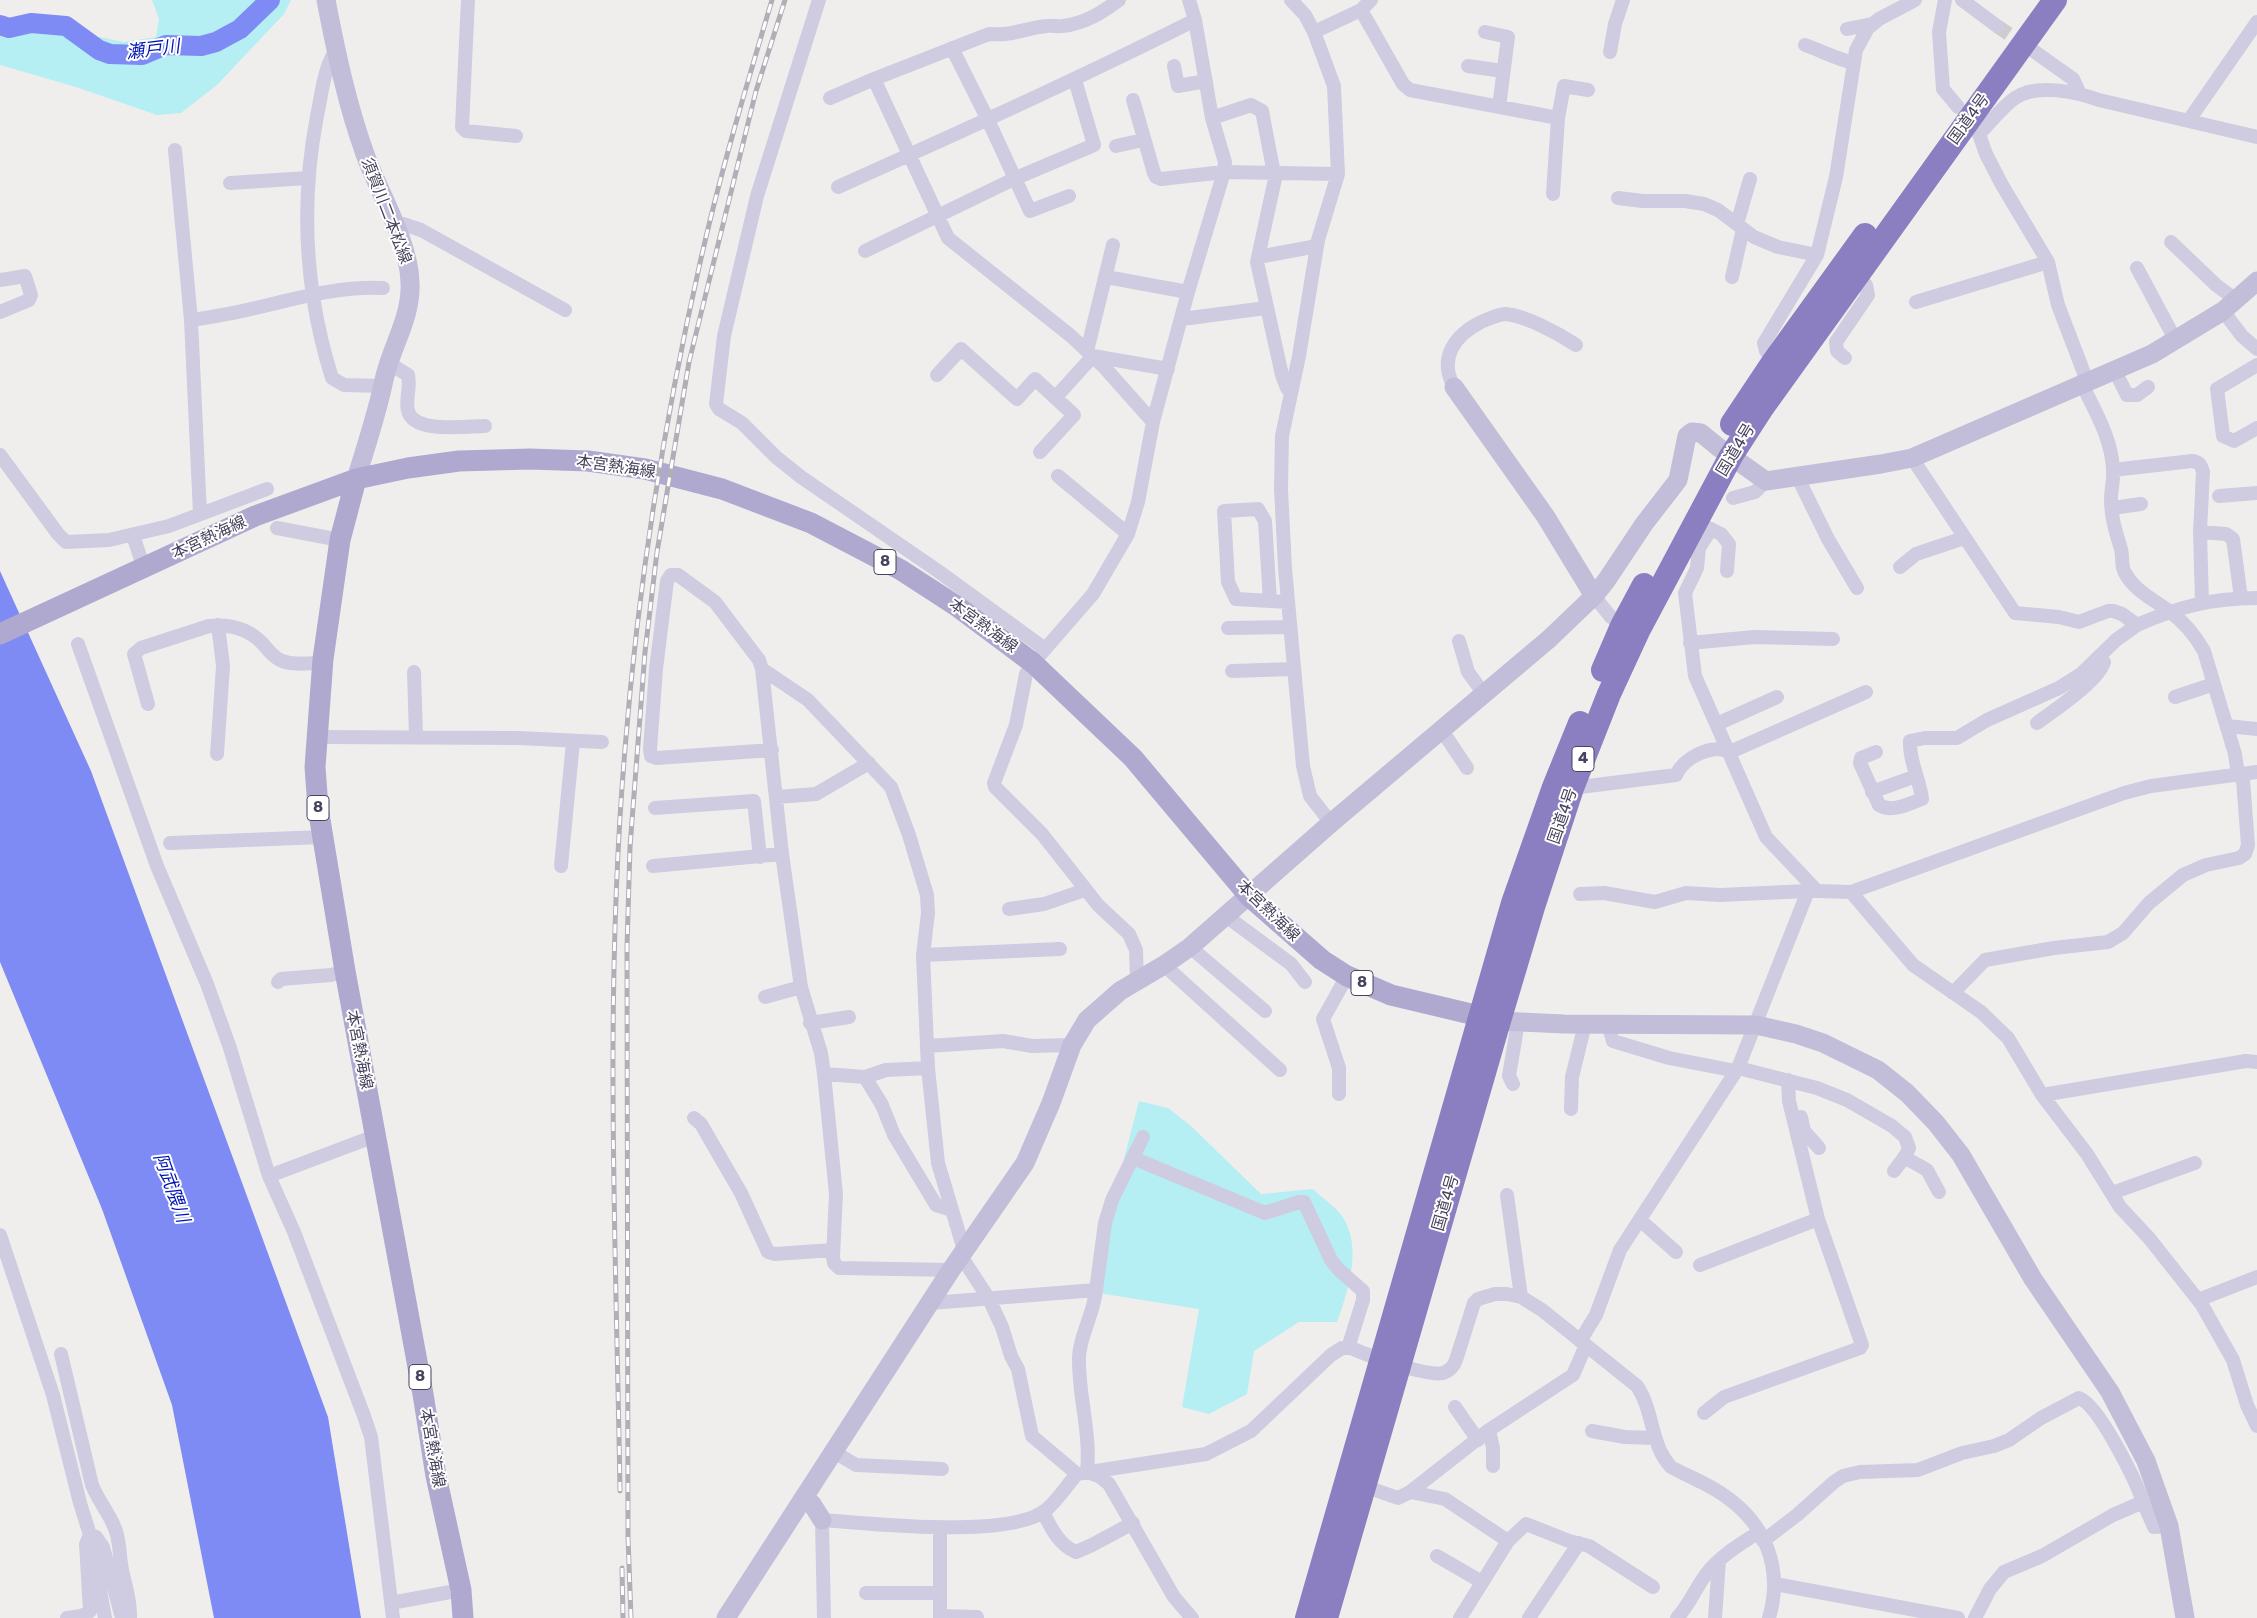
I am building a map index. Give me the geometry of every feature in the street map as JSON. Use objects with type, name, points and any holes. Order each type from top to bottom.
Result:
[{"type":"highway","name":"国道4号","points":[[1499,1020],[1513,903],[1554,787],[1622,626],[1724,452],[1774,361],[1968,120],[2035,0]]},
{"type":"highway","name":"国道4号","points":[[1307,1618],[1354,1483],[1533,907],[1572,788],[1609,694],[1639,629],[1703,526],[1724,452],[1762,408],[2055,0]]},
{"type":"highway","name":"国道4号","points":[[1326,1618],[1354,1483]]},
{"type":"main road","name":"本宮熱海線","points":[[0,634],[144,570],[255,516],[356,479],[432,464],[530,459],[588,460],[645,469],[722,489],[811,523],[893,566],[1039,656],[1133,758],[1249,896],[1311,951],[1347,976],[1391,995],[1499,1020]]},
{"type":"main road","name":"本宮熱海線","points":[[356,479],[340,540],[323,663],[316,780],[323,837],[345,971],[423,1394],[436,1476],[461,1590],[463,1618]]},
{"type":"street","name":"須賀川二本松線","points":[[326,0],[336,51],[364,154],[394,224],[409,271],[410,296],[356,479]]},
{"type":"street","points":[[468,0],[462,127],[466,131],[516,136]]},
{"type":"street","points":[[819,0],[757,196],[724,336],[716,404],[719,409],[742,423],[776,457],[801,477],[938,571],[1039,656]]},
{"type":"street","points":[[830,98],[989,34],[1007,35],[1048,26],[1060,27],[1082,23],[1097,16],[1119,0]]},
{"type":"street","points":[[1137,980],[1133,940],[1114,918],[1098,905],[1042,834],[995,787],[994,783],[1016,725],[1026,674],[1039,656],[1093,594],[1128,534],[1138,502],[1153,422],[1188,292],[1224,172],[1224,157],[1212,118],[1195,20],[1189,0]]},
{"type":"street","points":[[1291,0],[1305,15],[1314,32],[1334,86],[1338,174],[1317,246],[1299,356],[1282,436],[1281,489],[1288,602],[1302,766],[1310,796],[1331,823]]},
{"type":"street","points":[[1610,52],[1615,24],[1623,0]]},
{"type":"street","points":[[1774,361],[1766,351],[1764,343],[1817,255],[1836,177],[1854,63],[1861,39],[1872,24],[1915,0]]},
{"type":"street","points":[[1945,0],[1939,32],[1943,89],[1968,120],[2002,185],[2048,262],[2058,305],[2104,431],[2113,470],[2112,508],[2125,572],[2144,594],[2170,611],[2197,640],[2204,651],[2235,754],[2238,775],[2243,780],[2248,845],[2245,854],[2239,858],[2206,865],[2184,875],[2149,903],[2123,932],[2108,942],[2054,948],[1985,960],[1954,993]]},
{"type":"street","points":[[1962,0],[1997,26]]},
{"type":"street","points":[[1314,32],[1366,5],[1403,84],[1410,90],[1558,118]]},
{"type":"street","points":[[838,187],[988,120],[1040,94],[1075,80],[1195,20]]},
{"type":"street","points":[[2189,120],[2257,22]]},
{"type":"street","points":[[1847,29],[1872,24]]},
{"type":"street","points":[[1485,32],[1508,37],[1499,107]]},
{"type":"street","points":[[1806,45],[1832,54],[1840,60],[1854,63]]},
{"type":"street","points":[[952,48],[1016,178],[1030,211],[1068,196]]},
{"type":"street","points":[[336,51],[326,68],[322,86],[308,178],[308,275],[332,378],[344,385],[384,386]]},
{"type":"street","points":[[2035,52],[2073,79],[2079,92]]},
{"type":"street","points":[[1174,66],[1178,86],[1206,81]]},
{"type":"street","points":[[1468,66],[1503,71]]},
{"type":"street","points":[[874,79],[908,156],[948,238],[1090,354],[1153,422]]},
{"type":"street","points":[[865,251],[1016,178],[1094,145],[1075,80]]},
{"type":"street","points":[[1553,194],[1558,118],[1564,86],[1588,90]]},
{"type":"street","points":[[1968,120],[2024,93],[2037,91],[2079,92],[2098,100],[2257,137]]},
{"type":"street","points":[[1133,100],[1154,173],[1156,177],[1161,179],[1224,172],[1338,174]]},
{"type":"street","points":[[1212,118],[1251,105],[1262,111],[1275,174],[1258,257],[1266,308],[1282,375],[1287,388],[1291,392]]},
{"type":"street","points":[[1116,146],[1143,140]]},
{"type":"street","points":[[175,150],[191,320],[200,514]]},
{"type":"street","points":[[230,183],[308,178]]},
{"type":"street","points":[[1732,277],[1750,179]]},
{"type":"street","points":[[1618,198],[1643,201],[1685,201],[1704,204],[1718,210],[1754,237],[1778,247],[1817,255]]},
{"type":"street","points":[[394,224],[403,224],[421,230],[565,310]]},
{"type":"street","points":[[2171,242],[2216,285],[2244,295]]},
{"type":"street","points":[[1055,398],[1090,354],[1113,244]]},
{"type":"street","points":[[1258,257],[1317,246]]},
{"type":"street","points":[[1916,302],[2048,262]]},
{"type":"street","points":[[2137,268],[2176,341]]},
{"type":"street","points":[[0,280],[25,276],[31,295],[29,300],[0,312]]},
{"type":"street","points":[[1106,277],[1188,292]]},
{"type":"street","points":[[1845,358],[1837,351],[1836,342],[1868,295],[1866,284],[1855,277]]},
{"type":"street","points":[[191,320],[250,310],[312,294],[360,287],[383,288]]},
{"type":"street","points":[[1733,498],[1759,492],[1797,476],[1912,458],[2176,341],[2244,295]]},
{"type":"street","points":[[2244,295],[2242,336],[2257,350]]},
{"type":"street","points":[[1182,319],[1266,308]]},
{"type":"street","points":[[1576,345],[1563,336],[1529,321],[1507,314],[1491,318],[1464,332],[1454,343],[1447,365],[1449,378],[1546,517],[1594,596],[1610,616],[1622,626]]},
{"type":"street","points":[[937,375],[961,349],[1017,399],[1035,379],[1074,415],[1040,452]]},
{"type":"street","points":[[1090,354],[1168,369]]},
{"type":"street","points":[[390,364],[408,375],[408,410],[410,416],[416,421],[424,425],[440,427],[485,426]]},
{"type":"street","points":[[2257,365],[2217,389],[2223,436],[2234,441],[2257,428]]},
{"type":"street","points":[[2114,369],[2127,395],[2137,395],[2148,387]]},
{"type":"street","points":[[726,1618],[959,1259],[1025,1163],[1048,1111],[1072,1045],[1087,1020],[1137,980],[1164,966],[1190,947],[1331,823],[1549,639],[1594,596],[1606,582],[1644,524],[1678,480],[1687,436],[1692,432],[1701,433],[1724,452],[1759,492]]},
{"type":"street","points":[[0,455],[58,534],[66,542],[109,540],[169,526],[267,489]]},
{"type":"street","points":[[1912,458],[2015,613],[2059,617],[2079,622],[2108,610],[2122,614],[2137,626]]},
{"type":"street","points":[[2113,470],[2192,461],[2198,462],[2203,472],[2200,532],[2202,603]]},
{"type":"street","points":[[1058,476],[1128,534]]},
{"type":"street","points":[[1797,476],[1828,539],[1857,588]]},
{"type":"street","points":[[2219,496],[2257,493]]},
{"type":"street","points":[[2112,508],[2141,504]]},
{"type":"street","points":[[1270,601],[1265,521],[1258,509],[1224,512],[1228,582],[1236,599],[1270,601],[1288,602]]},
{"type":"street","points":[[1727,571],[1729,544],[1721,534],[1703,526],[1697,568],[1685,592],[1695,676],[1766,837],[1812,891]]},
{"type":"street","points":[[277,528],[340,540]]},
{"type":"street","points":[[2200,532],[2226,534],[2233,539],[2241,598]]},
{"type":"street","points":[[133,535],[144,570]]},
{"type":"street","points":[[1900,567],[1924,551],[1964,538]]},
{"type":"street","points":[[772,750],[657,758],[651,756],[656,669],[666,581],[669,577],[678,575],[715,602],[759,660],[762,669],[772,750],[782,854],[801,987],[810,1023],[821,1053],[824,1074],[836,1194],[834,1264],[839,1268],[959,1259]]},
{"type":"street","points":[[1876,752],[1861,758],[1860,763],[1879,805],[1885,809],[1894,809],[1922,799],[1921,784],[1916,776],[1910,741],[1925,738],[1957,738],[1987,720],[2071,681],[2106,652],[2116,640],[2137,626],[2170,611],[2202,603],[2257,598]]},
{"type":"street","points":[[148,704],[134,660],[134,654],[150,645],[197,629],[218,625],[233,626],[258,639],[273,656],[282,661],[323,663]]},
{"type":"street","points":[[217,754],[223,673],[218,625]]},
{"type":"street","points":[[1228,628],[1290,627]]},
{"type":"street","points":[[1690,643],[1754,637],[1833,639]]},
{"type":"street","points":[[1459,641],[1468,672],[1484,694]]},
{"type":"street","points":[[78,644],[156,866],[207,984],[229,1045],[269,1176],[294,1232],[351,1377],[371,1437],[393,1618]]},
{"type":"street","points":[[2037,723],[2079,690],[2098,672],[2102,667],[2106,652]]},
{"type":"street","points":[[762,669],[808,700],[891,786],[924,882],[928,913],[923,955],[928,1068],[938,1163],[952,1210],[959,1259],[989,1299],[1018,1369],[1032,1436],[1082,1473],[1099,1476],[1109,1484],[1174,1597],[1192,1618]]},
{"type":"street","points":[[1232,671],[1294,669]]},
{"type":"street","points":[[414,672],[416,737]]},
{"type":"street","points":[[2175,697],[2214,684]]},
{"type":"street","points":[[1572,788],[1676,775],[1680,766],[1692,757],[1710,751],[1725,750],[1730,752],[1866,692]]},
{"type":"street","points":[[1717,724],[1778,697]]},
{"type":"street","points":[[2226,726],[2257,729]]},
{"type":"street","points":[[1441,730],[1467,768]]},
{"type":"street","points":[[318,737],[518,738],[602,742]]},
{"type":"street","points":[[561,866],[573,742]]},
{"type":"street","points":[[777,797],[816,794],[869,763]]},
{"type":"street","points":[[1580,894],[1604,893],[1655,902],[1686,893],[1720,895],[1812,891],[1851,892],[2124,793],[2151,786],[2257,772]]},
{"type":"street","points":[[1872,792],[1916,776]]},
{"type":"street","points":[[655,808],[754,800],[760,857]]},
{"type":"street","points":[[170,843],[323,837]]},
{"type":"street","points":[[653,866],[782,854]]},
{"type":"street","points":[[1008,909],[1044,904],[1085,890]]},
{"type":"street","points":[[1354,1483],[1398,1498],[1410,1492],[1489,1430],[1573,1376],[1583,1343],[1620,1250],[1737,1070],[1812,891]]},
{"type":"street","points":[[1851,892],[1913,965],[1981,1012],[2008,1038],[2042,1095],[2087,1154],[2120,1207],[2149,1238],[2198,1300],[2233,1360],[2247,1405],[2257,1426]]},
{"type":"street","points":[[1226,916],[1291,964],[1305,982]]},
{"type":"street","points":[[1190,947],[1265,1011]]},
{"type":"street","points":[[923,955],[1060,949]]},
{"type":"street","points":[[1164,966],[1280,1070]]},
{"type":"street","points":[[278,982],[281,979],[330,975],[345,971]]},
{"type":"street","points":[[1339,1094],[1339,1068],[1323,1019],[1347,976]]},
{"type":"street","points":[[766,997],[801,987]]},
{"type":"street","points":[[810,1023],[849,1017]]},
{"type":"street","points":[[1513,1084],[1509,1076],[1499,1020],[1584,1024],[1756,1025],[1796,1034],[1848,1054],[1878,1070],[1907,1093],[1936,1123],[1961,1155],[2033,1279],[2110,1392],[2146,1461],[2169,1526],[2184,1618]]},
{"type":"street","points":[[1571,1109],[1572,1077],[1584,1024]]},
{"type":"street","points":[[1608,1024],[1613,1042],[1669,1058],[1788,1080],[1817,1088],[1847,1100],[1892,1126],[1905,1137],[1909,1144],[1908,1150],[1894,1171]]},
{"type":"street","points":[[928,1046],[1003,1041],[1032,1046],[1072,1045]]},
{"type":"street","points":[[2042,1095],[2246,1061],[2257,1062]]},
{"type":"street","points":[[824,1074],[865,1077],[886,1070],[928,1068]]},
{"type":"street","points":[[865,1077],[882,1105],[894,1135],[936,1205],[952,1210]]},
{"type":"street","points":[[1704,1413],[1724,1397],[1860,1348],[1862,1345],[1818,1219],[1789,1101],[1788,1080]]},
{"type":"street","points":[[1789,1101],[1796,1106],[1804,1131],[1819,1148]]},
{"type":"street","points":[[694,1118],[701,1124],[741,1193],[768,1252],[775,1254],[833,1250]]},
{"type":"street","points":[[269,1176],[376,1136]]},
{"type":"street","points":[[822,1520],[974,1528],[1004,1524],[1036,1516],[1043,1512],[1082,1473],[1090,1447],[1079,1358],[1082,1340],[1095,1300],[1105,1223],[1112,1200],[1143,1137]]},
{"type":"street","points":[[1904,1157],[1927,1170],[1939,1192]]},
{"type":"street","points":[[1133,1158],[1265,1213],[1270,1214],[1299,1202],[1304,1202],[1331,1260],[1339,1270],[1363,1291],[1363,1300],[1348,1348]]},
{"type":"street","points":[[2112,1193],[2195,1163]]},
{"type":"street","points":[[1507,1195],[1521,1297]]},
{"type":"street","points":[[1700,1265],[1818,1219]]},
{"type":"street","points":[[1640,1220],[1676,1252]]},
{"type":"street","points":[[0,1235],[53,1395],[90,1535],[105,1618]]},
{"type":"street","points":[[2198,1300],[2257,1277]]},
{"type":"street","points":[[931,1303],[1096,1290]]},
{"type":"street","points":[[1082,1473],[1206,1454],[1251,1431],[1331,1355],[1342,1348],[1348,1348],[1412,1368],[1440,1374],[1452,1367],[1460,1351],[1472,1306],[1478,1299],[1500,1294],[1521,1297],[1542,1310],[1637,1386],[1643,1396],[1660,1453],[1671,1467],[1724,1495],[1744,1511],[1761,1536],[1772,1565],[1775,1584],[1769,1618]]},
{"type":"street","points":[[61,1354],[92,1485],[97,1499],[110,1517],[119,1540],[121,1564],[128,1593],[130,1618]]},
{"type":"street","points":[[1677,1618],[1689,1606],[1707,1573],[1731,1550],[1761,1536],[1797,1515],[1843,1476],[1860,1472],[1926,1468],[1962,1453],[2009,1440],[2041,1418],[2079,1398],[2086,1401],[2093,1409],[2110,1435],[2131,1472],[2154,1527],[2169,1526]]},
{"type":"street","points":[[1456,1407],[1478,1440]]},
{"type":"street","points":[[1489,1430],[1494,1466]]},
{"type":"street","points":[[1592,1431],[1625,1437],[1655,1438]]},
{"type":"street","points":[[834,1452],[856,1465],[942,1469]]},
{"type":"street","points":[[1410,1492],[1445,1500],[1508,1540]]},
{"type":"street","points":[[804,1498],[812,1504],[822,1520],[824,1618]]},
{"type":"street","points":[[1976,1618],[1990,1589],[2004,1572],[2042,1556],[2113,1515],[2143,1502]]},
{"type":"street","points":[[1043,1512],[1053,1533],[1068,1548],[1076,1552],[1132,1523]]},
{"type":"street","points":[[1460,1618],[1508,1540],[1526,1524],[1589,1546],[1652,1587]]},
{"type":"street","points":[[940,1527],[940,1617],[977,1617]]},
{"type":"street","points":[[67,1618],[82,1616],[90,1611],[86,1544],[90,1535]]},
{"type":"street","points":[[90,1535],[96,1537],[103,1546],[122,1618]]},
{"type":"street","points":[[1530,1618],[1579,1543]]},
{"type":"street","points":[[1437,1556],[1482,1582]]},
{"type":"street","points":[[1715,1618],[1719,1561]]},
{"type":"street","points":[[1775,1584],[1958,1618]]},
{"type":"street","points":[[391,1603],[461,1590]]},
{"type":"street","points":[[866,1593],[940,1592]]},
{"type":"shaded area","points":[[152,0],[291,0],[284,14],[217,85],[181,113],[157,115],[76,87],[0,65],[0,30],[65,30],[124,42],[156,37],[159,19]]},
{"type":"shaded area","points":[[1139,1101],[1168,1108],[1191,1126],[1261,1194],[1313,1189],[1338,1211],[1344,1219],[1352,1244],[1353,1257],[1349,1284],[1337,1322],[1299,1322],[1254,1351],[1247,1394],[1209,1414],[1182,1407],[1199,1309],[1098,1293],[1109,1216]]},
{"type":"water","name":"阿武隈川","points":[[0,571],[91,771],[328,1417],[361,1618],[214,1618],[172,1405],[102,1209],[0,962]]},
{"type":"waterway","name":"瀬戸川","points":[[0,25],[9,28],[31,23],[66,26],[99,50],[110,54],[142,55],[166,45],[201,46],[216,42],[240,29],[270,0]]},
{"type":"tunnel","points":[[1997,26],[2028,47]]},
{"type":"railway","points":[[620,1491],[614,1213],[613,1027],[619,841],[630,688],[654,504],[687,323],[725,164],[772,0]]},
{"type":"railway","points":[[631,1618],[628,1537],[627,947],[630,847],[645,652],[657,552],[689,362],[756,91],[785,0]]},
{"type":"railway","points":[[622,1568],[623,1618]]}]
